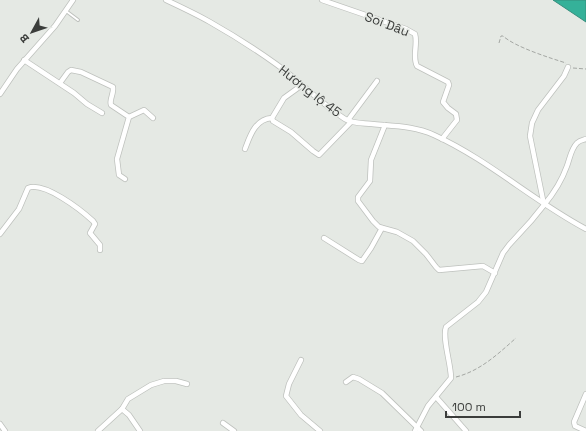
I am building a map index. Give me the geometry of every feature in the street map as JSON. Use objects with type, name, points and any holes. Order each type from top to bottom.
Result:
[{"type":"street","points":[[0,94],[16,69],[49,35],[73,0]]},
{"type":"street","name":"Hương lộ 45","points":[[166,0],[236,37],[277,65],[322,102],[350,121],[412,128],[424,131],[442,139],[486,163],[544,205],[586,229]]},
{"type":"street","name":"Soi Dâu","points":[[322,0],[406,29],[415,34],[417,42],[414,62],[416,66],[448,82],[449,85],[443,102],[456,114],[457,120],[442,139]]},
{"type":"street","points":[[24,60],[60,83],[87,104],[102,113]]},
{"type":"street","points":[[544,205],[530,136],[532,123],[538,110],[564,76],[568,67]]},
{"type":"street","points":[[60,83],[71,70],[81,72],[113,88],[110,103],[111,105],[128,117]]},
{"type":"street","points":[[272,118],[273,121],[291,132],[313,151],[319,154],[350,121],[377,81]]},
{"type":"street","points":[[272,118],[284,98],[302,85]]},
{"type":"street","points":[[128,117],[144,110],[153,118]]},
{"type":"street","points":[[126,179],[119,175],[117,159],[128,117]]},
{"type":"street","points":[[245,149],[254,128],[260,122],[268,118],[272,118]]},
{"type":"street","points":[[385,125],[371,160],[370,181],[358,197],[358,201],[367,214],[373,222],[382,228],[398,232],[413,241],[440,270],[483,266],[495,273]]},
{"type":"street","points":[[346,382],[354,377],[382,393],[400,409],[418,430],[428,406],[451,378],[450,361],[444,331],[446,327],[478,302],[486,292],[503,253],[544,205],[568,166],[572,150],[578,142],[586,140]]},
{"type":"street","points":[[0,234],[19,209],[28,188],[34,187],[54,193],[61,198],[68,200],[95,223],[90,233],[100,245],[100,250]]},
{"type":"street","points":[[324,238],[362,261],[382,228]]},
{"type":"street","points":[[301,360],[289,384],[286,396],[301,415],[320,431]]},
{"type":"street","points":[[98,431],[122,409],[128,399],[151,385],[164,381],[176,381],[187,384]]},
{"type":"street","points":[[586,394],[574,422],[576,426],[586,431]]},
{"type":"street","points":[[436,397],[466,431]]},
{"type":"street","points":[[122,409],[129,415],[140,431]]},
{"type":"street","points":[[223,423],[234,431]]},
{"type":"street","points":[[0,424],[4,431]]},
{"type":"lane","points":[[66,11],[78,20]]},
{"type":"path","points":[[499,43],[501,36],[503,36],[518,45],[566,63],[568,67],[586,69]]},
{"type":"path","points":[[451,378],[468,374],[495,357],[516,338]]},
{"type":"shaded area","points":[[553,0],[586,0],[586,22]]}]
